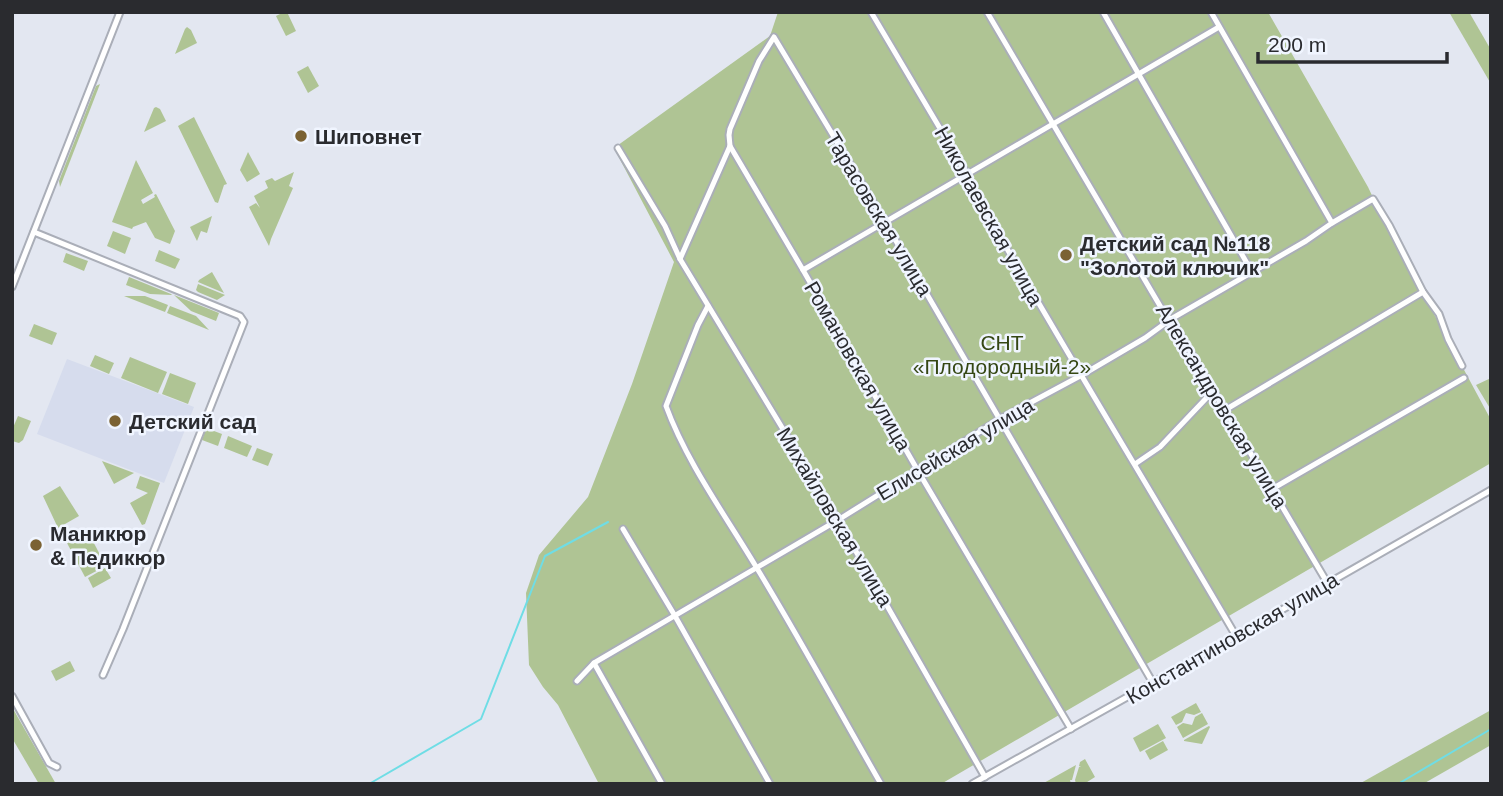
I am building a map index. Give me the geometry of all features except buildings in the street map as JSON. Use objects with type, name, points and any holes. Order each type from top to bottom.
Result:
[{"type":"street","points":[[12,287],[120,12]]},
{"type":"street","name":"Николаевская улица","points":[[870,12],[967,174],[968,181],[1043,312],[1236,636]]},
{"type":"street","name":"Александровская улица","points":[[987,12],[1328,584]]},
{"type":"street","points":[[1103,12],[1252,272]]},
{"type":"street","points":[[1211,12],[1332,223]]},
{"type":"street","points":[[803,270],[1219,27]]},
{"type":"street","name":"Тарасовская улица","points":[[730,146],[730,129],[759,61],[774,37],[885,222],[1153,683]]},
{"type":"street","points":[[680,259],[730,146]]},
{"type":"street","name":"Романовская улица","points":[[730,146],[1071,729]]},
{"type":"street","name":"Михайловская улица","points":[[618,148],[665,226],[680,259],[838,520],[985,777]]},
{"type":"street","name":"Елисейская улица","points":[[577,681],[594,663],[838,520],[1000,419],[1145,338],[1171,319],[1373,199],[1423,292]]},
{"type":"street","points":[[34,232],[240,316],[244,322],[103,675]]},
{"type":"street","points":[[1225,410],[1423,292],[1439,314],[1448,340],[1462,366]]},
{"type":"street","points":[[708,306],[667,406],[674,426],[881,784]]},
{"type":"street","points":[[1272,489],[1464,378]]},
{"type":"street","points":[[1135,464],[1160,446],[1214,390]]},
{"type":"street","name":"Константиновская улица","points":[[972,784],[1491,490]]},
{"type":"street","points":[[623,529],[771,784]]},
{"type":"street","points":[[594,663],[662,784]]},
{"type":"street","points":[[12,696],[49,763],[57,767]]},
{"type":"shaded area","name":"Детский сад","points":[[67,359],[194,407],[164,483],[37,434]]},
{"type":"green space","points":[[287,12],[296,31],[286,36],[276,16]]},
{"type":"green space","name":"СНТ «Плодородный-2»","points":[[778,12],[1268,12],[1368,187],[1491,420],[1491,463],[941,784],[599,784],[558,705],[529,665],[526,593],[539,555],[588,497],[632,384],[674,262],[614,148],[770,36]]},
{"type":"green space","points":[[1449,12],[1469,12],[1491,50],[1491,84]]},
{"type":"green space","points":[[187,27],[197,43],[175,54],[185,29]]},
{"type":"green space","points":[[308,66],[319,86],[308,93],[297,72]]},
{"type":"green space","points":[[100,84],[60,187],[59,181],[96,86]]},
{"type":"green space","points":[[156,107],[166,121],[144,132],[154,108]]},
{"type":"green space","points":[[194,117],[227,184],[224,185],[218,203],[215,202],[178,126]]},
{"type":"green space","points":[[248,152],[260,174],[247,182],[240,170]]},
{"type":"green space","points":[[136,160],[153,193],[141,200],[143,204],[156,194],[175,231],[170,244],[155,238],[146,222],[132,229],[112,222]]},
{"type":"green space","points":[[294,172],[289,186],[293,188],[269,246],[249,207],[256,203],[260,208],[254,196],[268,188],[265,181],[272,178],[275,181]]},
{"type":"green space","points":[[212,216],[207,233],[201,231],[197,241],[190,227]]},
{"type":"green space","points":[[113,231],[131,238],[125,254],[107,246]]},
{"type":"green space","points":[[159,250],[180,259],[175,269],[155,261]]},
{"type":"green space","points":[[66,253],[88,261],[84,271],[63,262]]},
{"type":"green space","points":[[212,272],[224,293],[198,282]]},
{"type":"green space","points":[[129,277],[172,295],[150,294],[126,285]]},
{"type":"green space","points":[[198,284],[225,295],[217,300],[198,292]]},
{"type":"green space","points":[[174,295],[219,313],[216,321],[191,311]]},
{"type":"green space","points":[[124,296],[145,296],[168,305],[165,312]]},
{"type":"green space","points":[[170,306],[196,316],[209,330],[167,313]]},
{"type":"green space","points":[[34,324],[57,333],[52,345],[29,336]]},
{"type":"green space","points":[[95,355],[114,363],[109,374],[90,366]]},
{"type":"green space","points":[[130,357],[167,372],[158,393],[121,378]]},
{"type":"green space","points":[[170,373],[196,383],[188,404],[162,394]]},
{"type":"green space","points":[[1491,378],[1491,410],[1476,385]]},
{"type":"green space","points":[[18,416],[31,421],[19,443],[12,441],[12,430]]},
{"type":"green space","points":[[206,428],[222,434],[218,446],[202,440]]},
{"type":"green space","points":[[228,436],[252,446],[247,457],[224,448]]},
{"type":"green space","points":[[257,448],[273,454],[268,466],[252,460]]},
{"type":"green space","points":[[102,461],[134,473],[114,484]]},
{"type":"green space","points":[[140,476],[160,483],[145,524],[142,525],[130,503],[148,493],[136,488]]},
{"type":"green space","points":[[60,486],[79,516],[58,528],[43,496]]},
{"type":"green space","points":[[88,532],[106,566],[85,577],[67,543]]},
{"type":"green space","points":[[105,568],[111,578],[93,588],[88,578]]},
{"type":"green space","points":[[70,661],[75,671],[56,681],[51,671]]},
{"type":"green space","points":[[1196,703],[1201,712],[1194,715],[1186,713],[1182,722],[1176,725],[1171,717]]},
{"type":"green space","points":[[12,707],[56,784],[39,784],[12,738]]},
{"type":"green space","points":[[1491,710],[1491,745],[1423,784],[1359,784]]},
{"type":"green space","points":[[1202,713],[1208,724],[1183,738],[1177,727],[1183,723],[1192,725],[1195,717]]},
{"type":"green space","points":[[1158,724],[1166,738],[1140,752],[1133,738]]},
{"type":"green space","points":[[1209,726],[1202,744],[1184,741],[1184,740]]},
{"type":"green space","points":[[1163,741],[1168,750],[1150,760],[1145,751]]},
{"type":"green space","points":[[1085,759],[1095,777],[1084,784],[1076,784],[1080,762]]},
{"type":"green space","points":[[1076,765],[1071,784],[1042,784]]},
{"type":"waterway","points":[[369,784],[481,719],[545,556],[608,522]]},
{"type":"waterway","points":[[1398,784],[1491,729]]},
{"type":"place","name":"Шиповнет","points":[[301,136]]},
{"type":"place","name":"Детский сад №118 \"Золотой ключик\"","points":[[1066,255]]},
{"type":"place","name":"Детский сад","points":[[115,421]]},
{"type":"place","name":"Маникюр & Педикюр","points":[[36,545]]}]
